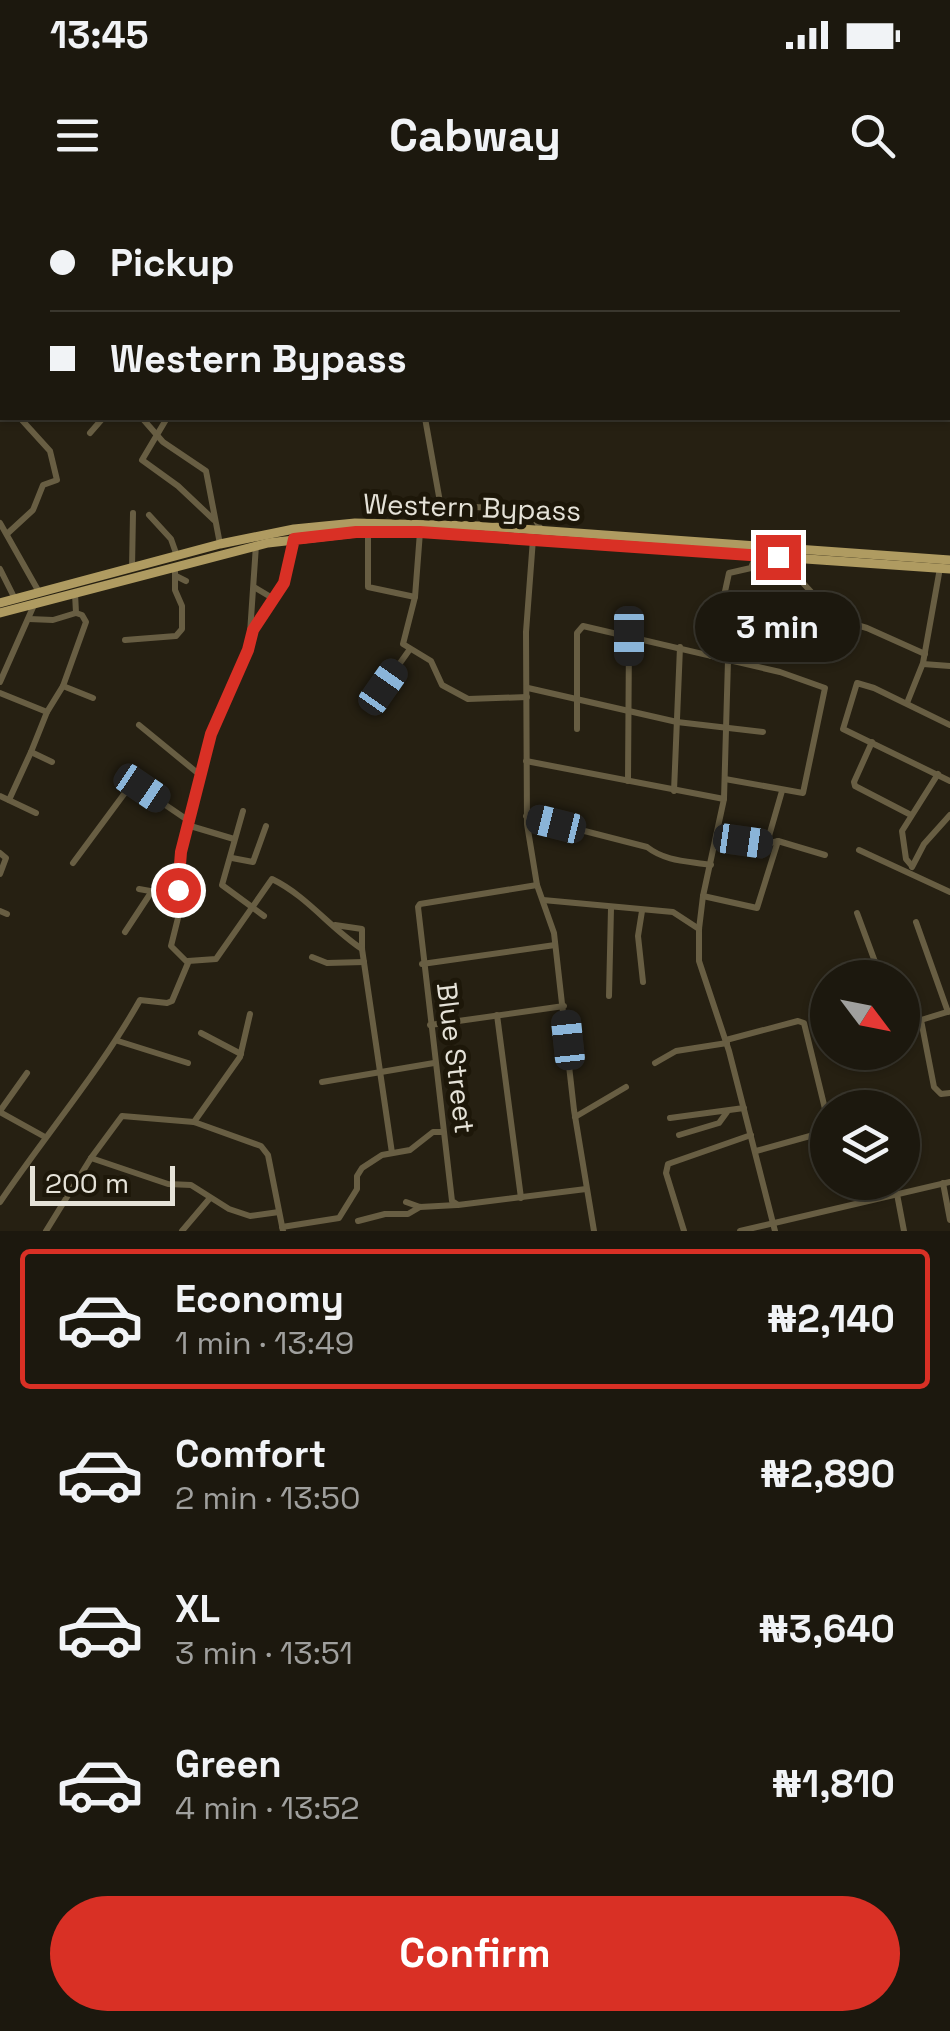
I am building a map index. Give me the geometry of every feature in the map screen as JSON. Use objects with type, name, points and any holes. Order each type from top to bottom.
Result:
[{"type":"main road","name":"Western Bypass","points":[[0,612],[75,593],[132,568],[176,566],[220,544],[355,523],[416,522],[950,560]]},
{"type":"main road","name":"Western Bypass","points":[[0,603],[256,546],[368,532],[420,532],[945,569]]},
{"type":"street","points":[[8,533],[33,510],[43,485],[57,480],[50,451],[22,420]]},
{"type":"street","points":[[90,433],[101,420]]},
{"type":"street","points":[[144,420],[163,442],[206,471],[220,544]]},
{"type":"street","points":[[166,420],[142,460],[178,486],[215,521]]},
{"type":"street","points":[[425,420],[440,502],[448,506],[525,510],[531,512],[541,530]]},
{"type":"street","points":[[132,568],[134,513]]},
{"type":"street","points":[[125,640],[180,633],[183,625],[170,540],[148,516]]},
{"type":"street","points":[[0,524],[40,593]]},
{"type":"street","points":[[368,532],[368,586],[415,597]]},
{"type":"street","points":[[420,532],[415,597],[402,638],[410,650],[432,662],[442,685],[468,699],[528,692],[578,698],[677,722],[763,732]]},
{"type":"street","points":[[253,630],[284,583],[294,539]]},
{"type":"street","points":[[533,540],[526,632],[526,816],[537,885],[552,923],[575,1117],[594,1231]]},
{"type":"street","points":[[256,546],[253,630],[211,734],[188,823],[172,949],[188,961],[216,958],[272,878],[296,892],[335,924],[343,936],[362,948]]},
{"type":"street","points":[[711,656],[729,572],[751,568],[756,555]]},
{"type":"street","points":[[778,557],[836,618],[925,654]]},
{"type":"street","points":[[176,566],[186,581]]},
{"type":"street","points":[[907,703],[923,664],[945,569]]},
{"type":"street","points":[[0,570],[16,600]]},
{"type":"street","points":[[254,587],[274,599]]},
{"type":"street","points":[[75,593],[76,612]]},
{"type":"street","points":[[0,682],[34,604]]},
{"type":"street","points":[[9,800],[47,712],[63,686],[86,622],[76,612],[53,620],[28,619]]},
{"type":"street","points":[[577,730],[578,630],[584,626],[780,672],[826,690],[802,794],[725,780]]},
{"type":"street","points":[[628,781],[629,636]]},
{"type":"street","points":[[674,791],[680,648]]},
{"type":"street","points":[[383,687],[410,650]]},
{"type":"street","points":[[728,660],[724,799],[698,930],[700,966],[726,1042],[774,1227]]},
{"type":"street","points":[[923,664],[950,666]]},
{"type":"street","points":[[950,726],[874,688],[854,684],[844,730],[950,782]]},
{"type":"street","points":[[63,686],[93,698]]},
{"type":"street","points":[[0,693],[47,712]]},
{"type":"street","points":[[138,726],[200,776]]},
{"type":"street","points":[[872,742],[854,782],[856,786],[911,815]]},
{"type":"street","points":[[32,752],[52,762]]},
{"type":"street","points":[[526,760],[724,799]]},
{"type":"street","points":[[911,869],[901,837],[938,774]]},
{"type":"street","points":[[73,864],[130,786],[142,788],[188,823],[234,838]]},
{"type":"street","points":[[767,844],[782,790]]},
{"type":"street","points":[[0,796],[36,813]]},
{"type":"street","points":[[243,811],[223,887],[264,916]]},
{"type":"street","points":[[911,869],[923,847],[950,815]]},
{"type":"street","points":[[526,816],[647,846],[655,853],[694,865],[711,865]]},
{"type":"street","points":[[232,858],[253,862],[266,826]]},
{"type":"street","points":[[718,836],[767,844],[778,841],[825,855]]},
{"type":"street","points":[[703,896],[757,908],[778,841]]},
{"type":"street","points":[[859,850],[911,869],[950,892]]},
{"type":"street","points":[[0,853],[6,858],[0,874]]},
{"type":"street","name":"Blue Street","points":[[458,1205],[452,1200],[417,909],[420,904],[537,885]]},
{"type":"street","points":[[125,932],[141,908],[145,890],[178,896]]},
{"type":"street","points":[[543,900],[673,912],[698,930]]},
{"type":"street","points":[[608,996],[611,908]]},
{"type":"street","points":[[642,911],[638,936],[643,982]]},
{"type":"street","points":[[857,913],[874,960]]},
{"type":"street","points":[[916,922],[949,1012],[921,1020],[934,1087],[941,1094],[950,1093]]},
{"type":"street","points":[[335,924],[362,929],[392,1153]]},
{"type":"street","points":[[422,964],[555,945]]},
{"type":"street","points":[[312,957],[327,963],[364,962]]},
{"type":"street","points":[[0,1202],[118,1041],[140,1000],[172,1000],[188,961]]},
{"type":"street","points":[[430,1025],[564,1006]]},
{"type":"street","points":[[194,1122],[241,1054],[250,1014]]},
{"type":"street","points":[[497,1015],[522,1198]]},
{"type":"street","points":[[655,1062],[676,1051],[804,1023],[820,1090]]},
{"type":"street","points":[[202,1033],[241,1054]]},
{"type":"street","points":[[118,1041],[188,1062]]},
{"type":"street","points":[[322,1082],[434,1063]]},
{"type":"street","points":[[27,1073],[0,1111],[46,1137]]},
{"type":"street","points":[[575,1117],[626,1087]]},
{"type":"street","points":[[670,1118],[744,1108]]},
{"type":"street","points":[[679,1135],[718,1123],[727,1112]]},
{"type":"street","points":[[46,1231],[122,1116],[194,1122],[262,1146],[268,1155],[283,1229],[339,1218],[358,1189],[358,1172],[382,1155],[410,1150],[433,1132],[443,1132]]},
{"type":"street","points":[[684,1231],[666,1173],[668,1164],[752,1135]]},
{"type":"street","points":[[756,1151],[810,1136]]},
{"type":"street","points":[[91,1158],[168,1184],[191,1186],[253,1217],[279,1212]]},
{"type":"street","points":[[920,1188],[947,1182],[950,1220]]},
{"type":"street","points":[[406,1202],[420,1207],[458,1205],[586,1189]]},
{"type":"street","points":[[182,1231],[210,1198]]},
{"type":"street","points":[[740,1231],[774,1227],[874,1200]]},
{"type":"street","points":[[897,1200],[904,1231]]},
{"type":"street","points":[[358,1221],[385,1214],[408,1214],[420,1207]]},
{"type":"route","points":[[178,890],[181,852],[211,734],[253,630],[284,583],[294,539],[356,532],[420,532],[778,557]]}]
